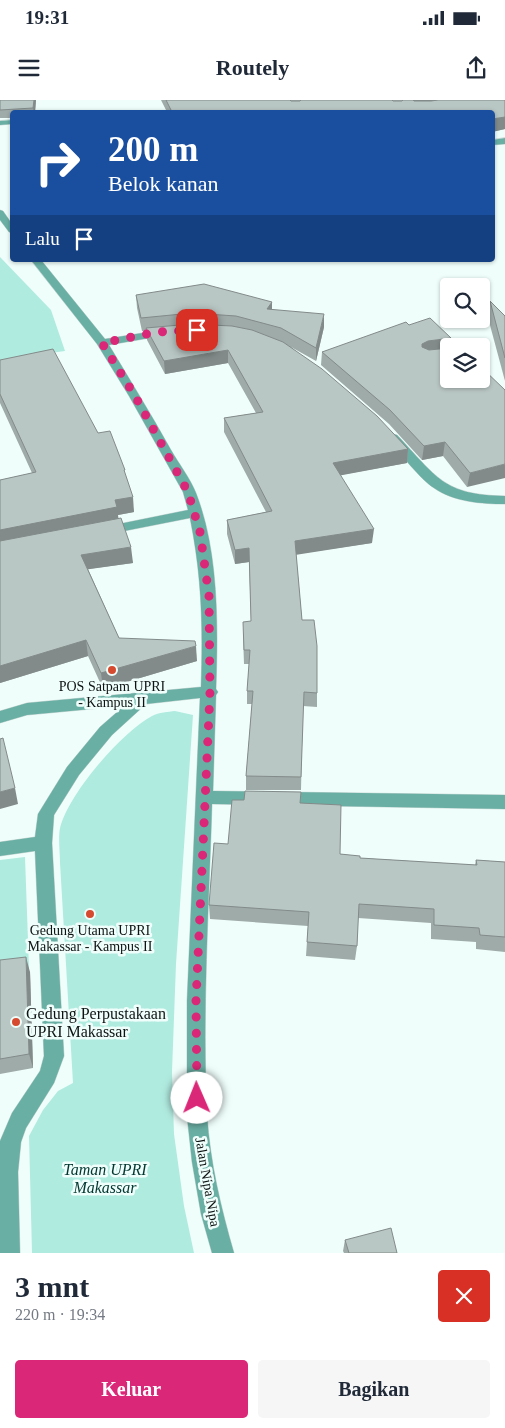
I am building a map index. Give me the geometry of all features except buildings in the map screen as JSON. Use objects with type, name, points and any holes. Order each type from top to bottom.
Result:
[{"type":"street","points":[[0,213],[10,227]]},
{"type":"street","name":"Jalan Nipa Nipa","points":[[38,262],[102,343],[135,396],[178,472],[196,512],[209,596],[210,692],[196,1001],[197,1116],[202,1162],[212,1214],[223,1253]]},
{"type":"street","points":[[102,343],[157,332],[181,331]]},
{"type":"street","points":[[383,428],[410,454],[437,485],[445,490],[458,496],[474,499],[505,500]]},
{"type":"street","points":[[92,534],[196,512]]},
{"type":"street","points":[[0,717],[27,709],[210,692]]},
{"type":"street","points":[[10,1253],[8,1172],[14,1130],[49,1076],[54,1056],[43,843],[46,814],[73,771],[106,731],[141,699]]},
{"type":"street","points":[[205,797],[505,802]]},
{"type":"street","points":[[0,849],[43,843]]},
{"type":"green space","points":[[0,257],[51,310],[65,351],[0,360]]},
{"type":"green space","name":"Taman UPRI Makassar","points":[[175,711],[193,715],[176,964],[172,1072],[174,1134],[184,1206],[194,1253],[32,1253],[29,1136],[43,1110],[58,1091],[73,1083],[60,863],[60,828],[74,798],[98,765],[112,750],[140,724],[152,716]]},
{"type":"green space","points":[[25,857],[29,968],[0,972],[0,860]]},
{"type":"place","name":"POS Satpam UPRI - Kampus II","points":[[112,670]]},
{"type":"place","name":"Gedung Utama UPRI Makassar - Kampus II","points":[[90,914]]},
{"type":"place","name":"Gedung Perpustakaan UPRI Makassar","points":[[16,1022]]},
{"type":"route","points":[[197,330],[157,332],[102,343],[135,396],[188,492],[196,512],[204,555],[209,596],[210,692],[196,1001],[197,1098]]}]
